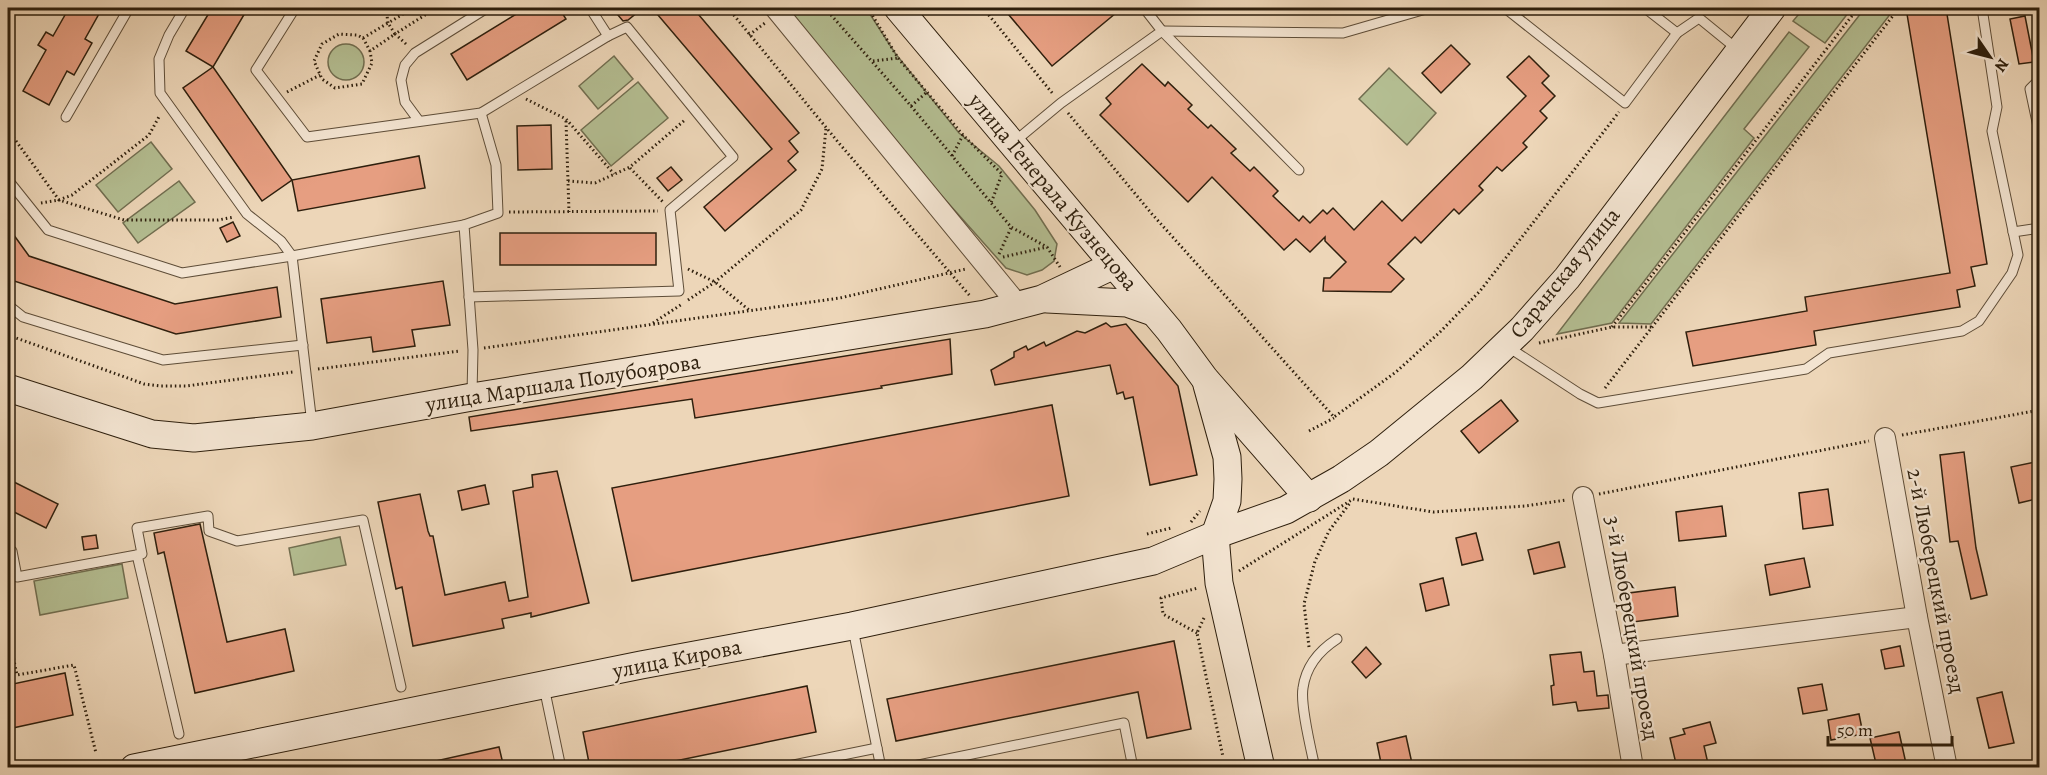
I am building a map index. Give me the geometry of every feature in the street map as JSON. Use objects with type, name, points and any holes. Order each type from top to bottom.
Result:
[{"type":"main road","name":"улица Генерала Кузнецова","points":[[898,8],[1153,312],[1205,379],[1309,498]]},
{"type":"main road","name":"Саранская улица","points":[[1215,535],[1286,510],[1341,479],[1379,453],[1506,346],[1567,278],[1772,8]]},
{"type":"main road","points":[[1031,302],[1077,267],[1092,239]]},
{"type":"main road","name":"улица Маршала Полубоярова","points":[[8,388],[152,434],[194,438],[312,426],[472,397],[985,314],[1031,302],[1114,265]]},
{"type":"main road","points":[[1031,302],[1127,303],[1153,312]]},
{"type":"main road","name":"улица Генерала Кузнецова","points":[[1205,379],[1227,457],[1227,501],[1215,535]]},
{"type":"main road","points":[[1215,535],[1220,583],[1261,768]]},
{"type":"main road","name":"улица Кирова","points":[[134,768],[206,757],[544,685],[852,626],[1154,561],[1215,535]]},
{"type":"street","points":[[775,8],[986,265],[1031,302]]},
{"type":"street","name":"2-й Люберецкий проезд","points":[[1885,438],[1947,768]]},
{"type":"street","name":"3-й Люберецкий проезд","points":[[1583,497],[1633,768]]},
{"type":"street","points":[[1614,656],[1917,617]]},
{"type":"lane","points":[[66,117],[129,8]]},
{"type":"lane","points":[[185,8],[169,35],[159,59],[160,93],[247,214],[281,241],[292,256],[312,426]]},
{"type":"lane","points":[[295,8],[256,70],[307,136],[481,113],[608,36],[627,27],[733,157],[670,210],[679,291],[469,297]]},
{"type":"lane","points":[[419,121],[405,102],[401,80],[405,66],[415,53],[487,8]]},
{"type":"lane","points":[[590,8],[608,36]]},
{"type":"lane","points":[[1144,8],[1162,31],[1299,170]]},
{"type":"lane","points":[[1012,144],[1061,104],[1162,31],[1343,33],[1428,8]]},
{"type":"lane","points":[[1505,8],[1625,103],[1637,80],[1658,51],[1677,33],[1699,18],[1739,50]]},
{"type":"lane","points":[[1645,8],[1677,33]]},
{"type":"lane","points":[[1506,346],[1580,394],[1598,403],[1806,369],[1830,353],[1962,331],[1979,321],[2012,273],[2018,255],[1992,131],[1997,108],[1982,8]]},
{"type":"lane","points":[[2040,84],[2035,84],[2030,89],[2040,136]]},
{"type":"lane","points":[[8,180],[48,230],[182,273],[464,225],[498,213],[496,165],[481,113]]},
{"type":"lane","points":[[464,225],[472,350],[472,397]]},
{"type":"lane","points":[[2013,232],[2040,228]]},
{"type":"lane","points":[[8,305],[23,317],[163,360],[303,345]]},
{"type":"lane","points":[[8,552],[12,551],[17,577],[142,554],[137,528],[208,516],[210,531],[237,541],[363,520],[402,687]]},
{"type":"lane","points":[[137,555],[179,734]]},
{"type":"lane","points":[[852,626],[880,768]]},
{"type":"lane","points":[[1315,768],[1302,688],[1311,665],[1323,649],[1337,639]]},
{"type":"lane","points":[[544,685],[561,768]]},
{"type":"lane","points":[[904,768],[1124,723],[1133,768]]},
{"type":"lane","points":[[779,768],[877,748]]},
{"type":"path","points":[[8,22],[15,8]]},
{"type":"path","points":[[386,8],[388,23],[415,53]]},
{"type":"path","points":[[363,38],[413,8]]},
{"type":"path","points":[[370,51],[436,8]]},
{"type":"path","points":[[728,8],[826,128],[985,314]]},
{"type":"path","points":[[825,8],[873,61],[1011,227],[1047,247],[996,259],[1011,227]]},
{"type":"path","points":[[868,8],[898,58],[963,135],[1002,174],[991,203]]},
{"type":"path","points":[[983,8],[1152,214],[1334,417]]},
{"type":"path","points":[[1653,327],[1612,327],[1858,8]]},
{"type":"path","points":[[1595,401],[1899,8]]},
{"type":"path","points":[[339,34],[357,35],[363,38],[370,51],[372,63],[362,84],[335,88],[322,79],[314,61],[322,44],[339,34]]},
{"type":"path","points":[[873,61],[898,58]]},
{"type":"path","points":[[277,98],[320,75]]},
{"type":"path","points":[[911,106],[927,91]]},
{"type":"path","points":[[513,93],[566,119],[614,174]]},
{"type":"path","points":[[1309,431],[1334,417],[1396,372],[1480,291],[1625,103]]},
{"type":"path","points":[[27,205],[59,200],[72,195],[149,135],[167,104]]},
{"type":"path","points":[[568,181],[595,183],[630,167],[695,111]]},
{"type":"path","points":[[566,119],[569,212]]},
{"type":"path","points":[[652,323],[715,282],[801,210],[822,169],[826,128]]},
{"type":"path","points":[[8,130],[59,200],[124,220],[218,220],[247,214]]},
{"type":"path","points":[[952,156],[963,135]]},
{"type":"path","points":[[630,167],[670,210]]},
{"type":"path","points":[[498,213],[670,210]]},
{"type":"path","points":[[676,263],[715,282],[749,310]]},
{"type":"path","points":[[8,335],[144,384],[186,386],[472,350],[840,298],[986,265]]},
{"type":"path","points":[[1197,633],[1163,614],[1161,598],[1220,583],[1353,499],[1433,512],[1525,506],[2040,410]]},
{"type":"path","points":[[1311,665],[1304,604],[1315,561],[1329,531],[1353,499]]},
{"type":"path","points":[[1188,524],[1204,507]]},
{"type":"path","points":[[1148,534],[1178,527]]},
{"type":"path","points":[[1206,613],[1197,633],[1225,767]]},
{"type":"path","points":[[8,632],[17,675],[74,665],[96,753]]},
{"type":"green space","points":[[787,8],[866,8],[895,53],[959,133],[999,166],[1035,210],[1057,244],[1054,261],[1042,270],[1027,275],[1006,268],[941,195]]},
{"type":"green space","points":[[1804,8],[1852,8],[1825,43],[1793,21]]},
{"type":"green space","points":[[1865,8],[1895,8],[1651,324],[1619,323]]},
{"type":"green space","points":[[1789,32],[1809,47],[1744,129],[1754,138],[1612,323],[1557,334]]},
{"type":"green space","points":[[346,44],[358,50],[364,62],[358,74],[346,80],[334,74],[328,62],[334,50]]},
{"type":"green space","points":[[614,56],[633,79],[598,109],[579,86]]},
{"type":"green space","points":[[1389,68],[1436,113],[1407,145],[1359,99]]},
{"type":"green space","points":[[638,82],[668,118],[611,166],[581,130]]},
{"type":"green space","points":[[151,142],[172,169],[118,212],[96,185]]},
{"type":"green space","points":[[179,181],[195,202],[138,243],[123,223]]},
{"type":"green space","points":[[340,537],[346,565],[294,575],[289,548]]},
{"type":"green space","points":[[122,564],[128,598],[40,615],[34,581]]},
{"type":"building","points":[[69,8],[92,8],[100,12],[85,39],[92,43],[74,75],[67,71],[49,105],[23,91],[46,50],[38,45],[46,32],[53,36]]},
{"type":"building","points":[[212,8],[248,8],[213,67],[186,51]]},
{"type":"building","points":[[526,8],[559,8],[566,19],[467,80],[451,54]]},
{"type":"building","points":[[612,8],[643,8],[628,20],[623,21]]},
{"type":"building","points":[[652,8],[693,8],[799,133],[789,141],[798,152],[788,161],[796,170],[725,231],[704,207],[772,149]]},
{"type":"building","points":[[1003,8],[1122,8],[1052,66]]},
{"type":"building","points":[[1906,8],[1946,8],[1987,264],[1971,267],[1975,286],[1957,290],[1960,307],[1814,331],[1816,345],[1693,366],[1686,332],[1807,311],[1805,297],[1950,273]]},
{"type":"building","points":[[2025,16],[2034,62],[2019,64],[2010,19]]},
{"type":"building","points":[[1451,45],[1470,64],[1441,93],[1422,73]]},
{"type":"building","points":[[1529,56],[1549,76],[1542,83],[1555,96],[1540,111],[1547,118],[1523,143],[1527,147],[1502,171],[1497,167],[1479,186],[1483,190],[1459,214],[1454,209],[1421,243],[1415,237],[1388,264],[1404,279],[1391,292],[1323,291],[1324,278],[1330,278],[1346,262],[1325,241],[1325,237],[1310,252],[1296,239],[1284,250],[1212,177],[1188,202],[1100,115],[1111,104],[1106,98],[1142,64],[1165,86],[1168,82],[1192,105],[1188,109],[1208,128],[1211,125],[1236,149],[1231,153],[1250,171],[1254,167],[1278,191],[1273,196],[1299,221],[1303,216],[1310,223],[1323,210],[1327,214],[1333,208],[1354,230],[1382,201],[1402,221],[1526,96],[1507,77]]},
{"type":"building","points":[[213,67],[292,180],[262,201],[183,88]]},
{"type":"building","points":[[551,125],[552,169],[518,170],[517,126]]},
{"type":"building","points":[[419,156],[425,188],[298,211],[292,180]]},
{"type":"building","points":[[671,167],[682,180],[668,191],[657,178]]},
{"type":"building","points":[[233,222],[240,236],[227,242],[220,228]]},
{"type":"building","points":[[8,227],[29,256],[175,304],[277,287],[281,317],[176,334],[8,279]]},
{"type":"building","points":[[500,233],[656,233],[656,265],[500,265]]},
{"type":"building","points":[[443,281],[450,325],[412,330],[415,346],[373,352],[371,337],[327,343],[321,299]]},
{"type":"building","points":[[1106,323],[1111,327],[1126,324],[1178,386],[1197,475],[1150,485],[1133,397],[1125,399],[1123,392],[1117,394],[1110,365],[995,385],[991,370],[1014,357],[1014,352],[1026,346],[1028,350],[1044,342],[1046,346],[1077,331],[1085,333]]},
{"type":"building","points":[[950,339],[952,374],[881,386],[882,388],[695,418],[692,399],[471,431],[469,417]]},
{"type":"building","points":[[1501,400],[1518,421],[1479,453],[1461,431]]},
{"type":"building","points":[[1052,405],[1069,496],[632,581],[612,488]]},
{"type":"building","points":[[1964,452],[1976,548],[1987,595],[1971,599],[1958,541],[1950,542],[1940,455]]},
{"type":"building","points":[[2040,461],[2040,498],[2019,503],[2011,467]]},
{"type":"building","points":[[557,471],[589,603],[531,617],[531,613],[502,619],[504,628],[413,646],[402,587],[396,589],[378,502],[420,494],[428,531],[430,536],[433,536],[445,595],[505,582],[509,601],[528,597],[513,491],[533,487],[532,475]]},
{"type":"building","points":[[8,479],[58,504],[46,528],[8,509]]},
{"type":"building","points":[[485,485],[489,504],[462,510],[458,491]]},
{"type":"building","points":[[1828,489],[1833,525],[1803,529],[1799,493]]},
{"type":"building","points":[[1722,506],[1726,536],[1679,541],[1676,512]]},
{"type":"building","points":[[200,524],[227,642],[285,629],[294,671],[195,693],[164,552],[158,554],[154,533]]},
{"type":"building","points":[[1476,533],[1483,560],[1462,565],[1456,538]]},
{"type":"building","points":[[96,535],[98,548],[84,550],[82,537]]},
{"type":"building","points":[[1559,542],[1565,567],[1534,574],[1528,550]]},
{"type":"building","points":[[1804,558],[1810,587],[1770,595],[1765,565]]},
{"type":"building","points":[[1443,578],[1449,605],[1426,611],[1420,584]]},
{"type":"building","points":[[1675,587],[1678,616],[1633,622],[1629,593]]},
{"type":"building","points":[[1174,641],[1191,729],[1147,738],[1138,692],[896,741],[887,699]]},
{"type":"building","points":[[1900,646],[1904,666],[1885,669],[1881,650]]},
{"type":"building","points":[[1366,647],[1381,664],[1366,678],[1352,662]]},
{"type":"building","points":[[1581,652],[1584,672],[1594,671],[1597,696],[1608,695],[1609,708],[1578,711],[1576,702],[1553,705],[1551,686],[1554,685],[1550,655]]},
{"type":"building","points":[[65,673],[73,715],[8,729],[8,685]]},
{"type":"building","points":[[1822,684],[1827,710],[1803,714],[1798,688]]},
{"type":"building","points":[[807,686],[816,732],[641,768],[590,768],[583,732]]},
{"type":"building","points":[[2002,692],[2014,743],[1989,748],[1977,698]]},
{"type":"building","points":[[1859,714],[1863,734],[1831,740],[1828,720]]},
{"type":"building","points":[[1710,722],[1716,743],[1704,746],[1709,768],[1677,768],[1670,738],[1685,734],[1683,729]]},
{"type":"building","points":[[1899,732],[1907,768],[1877,768],[1870,738]]},
{"type":"building","points":[[1406,736],[1413,768],[1382,768],[1377,743]]},
{"type":"building","points":[[499,747],[504,768],[432,768],[431,762]]}]
